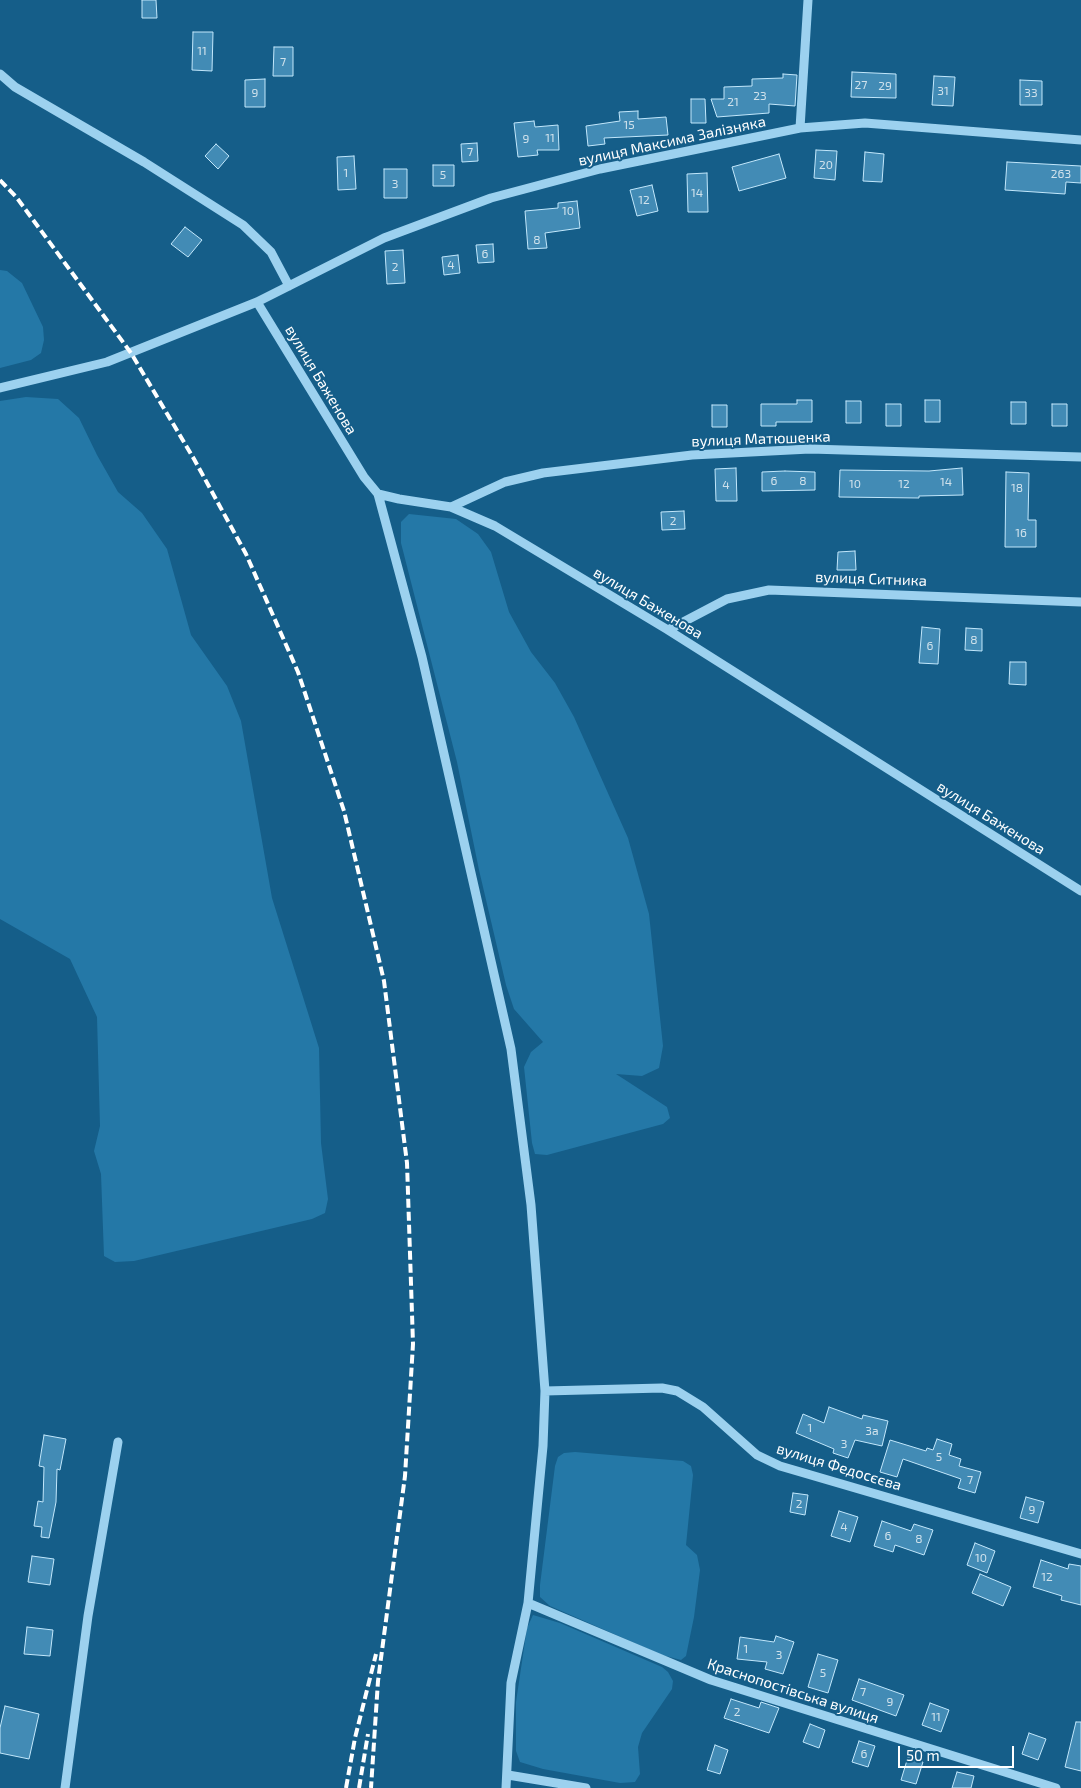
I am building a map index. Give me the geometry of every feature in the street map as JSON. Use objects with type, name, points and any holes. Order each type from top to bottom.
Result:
[{"type":"street","points":[[800,128],[808,0]]},
{"type":"street","points":[[0,74],[16,87],[144,162],[243,225],[270,252],[289,286]]},
{"type":"street","name":"вулиця Максима Залізняка","points":[[0,388],[107,362],[257,302],[384,238],[491,198],[600,169],[800,128],[865,124],[1081,140]]},
{"type":"street","name":"вулиця Баженова","points":[[257,302],[364,477],[378,494],[450,507],[495,526],[668,630],[1081,890]]},
{"type":"street","name":"вулиця Матюшенка","points":[[450,507],[489,488],[543,473],[692,455],[810,449],[1081,457]]},
{"type":"street","points":[[378,494],[422,657],[511,1050],[531,1205],[545,1391],[543,1446],[528,1603],[511,1683],[507,1732],[508,1775],[506,1788]]},
{"type":"street","name":"вулиця Ситника","points":[[668,630],[727,599],[769,590],[1081,602]]},
{"type":"street","name":"вулиця Федосєєва","points":[[545,1391],[662,1388],[677,1391],[702,1407],[757,1455],[780,1466],[1081,1554]]},
{"type":"street","points":[[65,1788],[88,1616],[118,1442]]},
{"type":"street","name":"Краснопостівська вулиця","points":[[528,1603],[712,1680],[1056,1788]]},
{"type":"street","points":[[508,1775],[586,1788]]},
{"type":"shaded area","points":[[0,270],[7,271],[22,283],[43,327],[44,340],[41,353],[31,360],[0,368]]},
{"type":"shaded area","points":[[26,397],[58,399],[79,418],[118,492],[142,513],[167,549],[191,635],[227,686],[241,721],[272,898],[319,1048],[321,1143],[328,1199],[325,1213],[312,1219],[134,1261],[115,1262],[104,1256],[101,1174],[94,1151],[100,1126],[97,1017],[70,959],[0,919],[0,401]]},
{"type":"shaded area","points":[[409,514],[456,519],[478,534],[491,552],[509,612],[531,652],[555,683],[574,717],[628,838],[649,914],[663,1046],[659,1068],[642,1076],[616,1074],[667,1107],[670,1118],[663,1124],[547,1155],[535,1154],[532,1143],[524,1067],[531,1052],[543,1042],[514,1009],[506,985],[479,870],[457,762],[401,543],[401,522]]},
{"type":"shaded area","points":[[575,1452],[683,1461],[691,1466],[693,1475],[686,1545],[697,1555],[700,1570],[694,1617],[686,1656],[681,1660],[662,1655],[550,1606],[540,1597],[555,1466],[558,1457],[564,1453]]},
{"type":"shaded area","points":[[533,1615],[560,1623],[662,1667],[668,1672],[673,1681],[672,1689],[642,1733],[638,1747],[640,1774],[635,1782],[620,1783],[543,1769],[520,1762],[516,1751],[516,1702],[527,1628]]},
{"type":"building","points":[[142,0],[156,0],[157,18],[142,18]]},
{"type":"building","points":[[193,32],[213,32],[212,71],[192,70]]},
{"type":"building","points":[[274,47],[293,47],[293,76],[273,76]]},
{"type":"building","points":[[852,72],[896,74],[896,98],[851,97]]},
{"type":"building","points":[[783,74],[797,75],[795,106],[769,104],[769,113],[717,117],[711,99],[724,99],[724,87],[752,86],[752,79],[783,78]]},
{"type":"building","points":[[934,76],[955,77],[953,106],[932,105]]},
{"type":"building","points":[[265,79],[265,107],[245,107],[245,80]]},
{"type":"building","points":[[1020,80],[1042,81],[1042,105],[1020,105]]},
{"type":"building","points":[[691,99],[705,99],[706,123],[691,123]]},
{"type":"building","points":[[638,111],[638,119],[666,117],[668,135],[604,138],[605,144],[588,146],[586,126],[620,121],[619,112]]},
{"type":"building","points":[[534,121],[535,127],[558,125],[559,150],[537,150],[538,155],[518,157],[514,123]]},
{"type":"building","points":[[477,143],[478,161],[462,162],[461,144]]},
{"type":"building","points":[[216,144],[229,156],[218,169],[205,156]]},
{"type":"building","points":[[816,150],[837,151],[835,180],[814,178]]},
{"type":"building","points":[[865,152],[884,154],[882,182],[863,181]]},
{"type":"building","points":[[779,154],[786,178],[739,191],[732,167]]},
{"type":"building","points":[[354,156],[356,189],[338,190],[337,157]]},
{"type":"building","points":[[1007,162],[1081,166],[1081,183],[1066,182],[1065,194],[1005,190]]},
{"type":"building","points":[[433,165],[454,165],[454,186],[433,186]]},
{"type":"building","points":[[384,169],[407,169],[407,198],[384,198]]},
{"type":"building","points":[[707,173],[708,212],[688,212],[687,174]]},
{"type":"building","points":[[652,185],[658,211],[637,216],[630,190]]},
{"type":"building","points":[[577,201],[580,228],[545,233],[547,248],[528,249],[525,211],[558,208],[558,203]]},
{"type":"building","points":[[185,227],[202,240],[188,257],[171,244]]},
{"type":"building","points":[[493,244],[494,262],[478,263],[476,245]]},
{"type":"building","points":[[403,250],[405,283],[387,284],[385,251]]},
{"type":"building","points":[[458,255],[460,273],[444,275],[442,257]]},
{"type":"building","points":[[797,400],[812,400],[812,422],[776,422],[776,426],[761,426],[761,404],[797,404]]},
{"type":"building","points":[[925,400],[940,400],[940,422],[925,422]]},
{"type":"building","points":[[846,401],[861,401],[861,423],[846,423]]},
{"type":"building","points":[[1011,402],[1026,402],[1026,424],[1011,424]]},
{"type":"building","points":[[886,404],[901,404],[901,426],[886,426]]},
{"type":"building","points":[[1052,404],[1067,404],[1067,426],[1052,426]]},
{"type":"building","points":[[712,405],[727,405],[727,427],[712,427]]},
{"type":"building","points":[[736,468],[737,501],[716,501],[715,469]]},
{"type":"building","points":[[962,468],[963,495],[919,496],[919,498],[839,497],[840,470],[929,471]]},
{"type":"building","points":[[762,472],[815,472],[815,490],[762,491]]},
{"type":"building","points":[[1006,472],[1029,473],[1028,520],[1036,520],[1036,547],[1005,547]]},
{"type":"building","points":[[684,511],[685,529],[662,530],[661,512]]},
{"type":"building","points":[[855,551],[856,570],[837,570],[838,552]]},
{"type":"building","points":[[922,627],[940,629],[938,664],[919,663]]},
{"type":"building","points":[[966,628],[982,629],[982,651],[965,650]]},
{"type":"building","points":[[1010,662],[1026,662],[1026,685],[1009,684]]},
{"type":"building","points":[[829,1407],[862,1419],[863,1415],[888,1421],[882,1446],[855,1440],[848,1458],[833,1453],[834,1449],[796,1433],[803,1414],[824,1423]]},
{"type":"building","points":[[44,1435],[66,1439],[60,1470],[57,1469],[56,1502],[49,1538],[41,1537],[42,1527],[34,1526],[38,1501],[43,1502],[44,1467],[39,1466]]},
{"type":"building","points":[[937,1439],[952,1444],[949,1455],[961,1459],[959,1466],[981,1472],[975,1493],[958,1488],[961,1479],[903,1459],[897,1477],[880,1472],[890,1440],[926,1451],[927,1448],[933,1450]]},
{"type":"building","points":[[793,1493],[808,1495],[805,1515],[790,1512]]},
{"type":"building","points":[[1026,1497],[1044,1502],[1038,1523],[1020,1518]]},
{"type":"building","points":[[839,1511],[858,1517],[850,1542],[831,1536]]},
{"type":"building","points":[[882,1521],[911,1531],[914,1524],[933,1530],[924,1555],[895,1545],[893,1552],[874,1546]]},
{"type":"building","points":[[975,1543],[995,1551],[987,1573],[967,1565]]},
{"type":"building","points":[[32,1556],[54,1559],[50,1585],[28,1582]]},
{"type":"building","points":[[1041,1560],[1068,1569],[1069,1564],[1081,1566],[1081,1605],[1061,1600],[1062,1596],[1033,1587]]},
{"type":"building","points":[[980,1574],[1011,1587],[1003,1606],[972,1593]]},
{"type":"building","points":[[27,1627],[53,1630],[50,1656],[24,1654]]},
{"type":"building","points":[[776,1636],[794,1642],[783,1674],[765,1669],[767,1662],[737,1659],[740,1637],[774,1642]]},
{"type":"building","points":[[818,1654],[838,1660],[828,1693],[808,1687]]},
{"type":"building","points":[[859,1679],[904,1695],[896,1716],[852,1700]]},
{"type":"building","points":[[731,1699],[759,1708],[761,1702],[779,1708],[769,1733],[724,1718]]},
{"type":"building","points":[[930,1703],[949,1710],[941,1732],[922,1725]]},
{"type":"building","points":[[5,1706],[39,1714],[29,1759],[0,1753],[0,1728]]},
{"type":"building","points":[[1076,1722],[1081,1722],[1081,1771],[1065,1767]]},
{"type":"building","points":[[810,1724],[825,1730],[819,1748],[803,1742]]},
{"type":"building","points":[[1029,1733],[1046,1739],[1038,1760],[1022,1754]]},
{"type":"building","points":[[859,1741],[875,1746],[868,1767],[852,1762]]},
{"type":"building","points":[[715,1745],[728,1750],[720,1774],[707,1770]]},
{"type":"building","points":[[908,1757],[923,1762],[916,1784],[901,1780]]},
{"type":"building","points":[[957,1772],[974,1776],[971,1788],[952,1788]]},
{"type":"railway","points":[[0,180],[17,198],[131,353],[194,459],[246,554],[298,672],[344,811],[384,981],[407,1163],[413,1344],[405,1476],[378,1681],[371,1788]]},
{"type":"railway","points":[[346,1788],[355,1738],[376,1654]]},
{"type":"railway","points":[[359,1788],[368,1734]]}]
